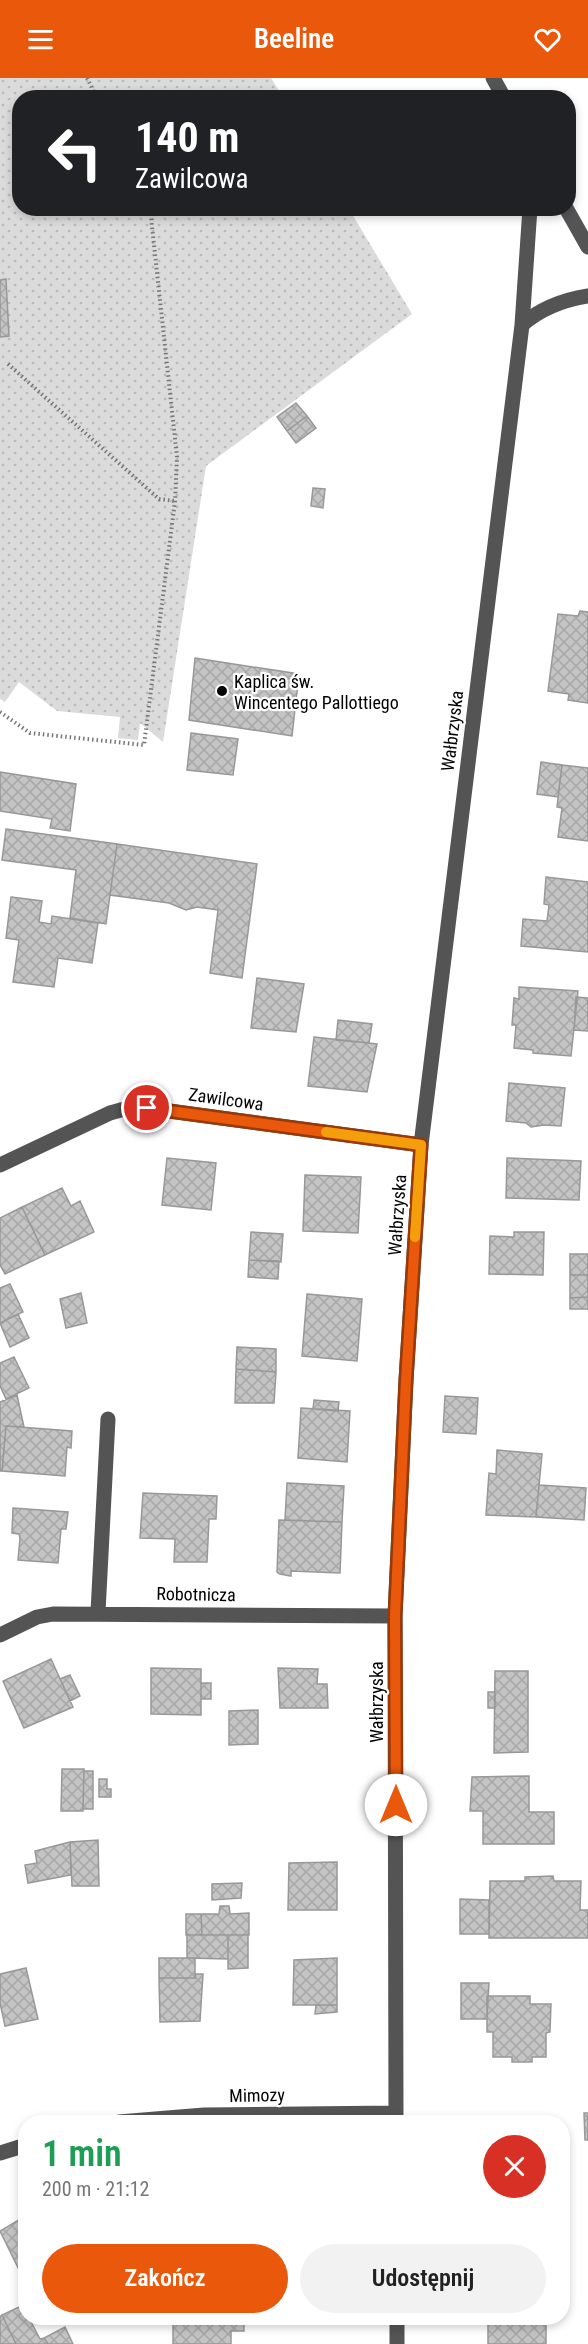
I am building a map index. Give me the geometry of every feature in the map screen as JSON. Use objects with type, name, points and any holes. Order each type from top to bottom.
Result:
[{"type":"street","name":"Wałbrzyska","points":[[396,2115],[395,1616],[406,1380],[421,1145],[522,325],[529,216]]},
{"type":"street","points":[[571,216],[588,247]]},
{"type":"street","points":[[522,325],[543,310],[562,302],[588,296]]},
{"type":"street","name":"Zawilcowa","points":[[0,1165],[110,1113],[128,1108],[147,1108],[421,1145]]},
{"type":"street","points":[[98,1612],[108,1419]]},
{"type":"street","name":"Robotnicza","points":[[0,1635],[45,1615],[98,1612],[395,1616]]},
{"type":"street","points":[[0,2153],[18,2147]]},
{"type":"street","points":[[397,2325],[398,2344]]},
{"type":"path","points":[[0,712],[30,733],[144,745],[175,501],[177,457],[151,216]]},
{"type":"path","points":[[8,364],[159,499],[175,501]]},
{"type":"shaded area","points":[[0,78],[271,78],[279,90],[12,90],[12,216],[353,216],[412,314],[206,466],[163,742],[140,723],[138,740],[118,738],[120,717],[57,711],[19,682],[5,702],[0,699],[0,337],[9,336],[6,279],[0,280]]},
{"type":"building","points":[[6,279],[9,336],[0,337],[0,280]]},
{"type":"building","points":[[296,403],[307,416],[287,431],[277,417]]},
{"type":"building","points":[[307,416],[316,428],[296,443],[287,431]]},
{"type":"building","points":[[313,488],[325,489],[323,508],[311,506]]},
{"type":"building","points":[[580,611],[588,612],[588,703],[568,700],[569,694],[548,691],[558,614],[578,616]]},
{"type":"building","points":[[195,658],[299,674],[292,736],[189,720]]},
{"type":"building","points":[[191,733],[238,739],[233,775],[187,770]]},
{"type":"building","points":[[541,762],[562,765],[558,797],[537,794]]},
{"type":"building","points":[[562,765],[588,768],[588,841],[558,837],[562,808],[557,807]]},
{"type":"building","points":[[0,772],[76,784],[70,831],[50,828],[52,819],[0,811]]},
{"type":"building","points":[[6,829],[117,844],[106,924],[70,918],[76,870],[2,860]]},
{"type":"building","points":[[117,844],[257,864],[242,978],[210,973],[218,910],[197,907],[186,910],[169,903],[110,895]]},
{"type":"building","points":[[546,877],[588,882],[588,952],[521,946],[523,919],[547,921],[549,905],[544,904]]},
{"type":"building","points":[[11,897],[42,901],[39,922],[51,924],[52,916],[98,923],[92,963],[58,958],[54,987],[13,982],[19,940],[6,938]]},
{"type":"building","points":[[257,978],[304,984],[296,1032],[251,1028]]},
{"type":"building","points":[[519,987],[578,991],[571,1056],[533,1053],[533,1050],[514,1048],[516,1025],[512,1025],[514,998],[519,999]]},
{"type":"building","points":[[576,997],[588,998],[588,1031],[574,1030]]},
{"type":"building","points":[[338,1020],[372,1024],[369,1043],[336,1040]]},
{"type":"building","points":[[314,1037],[377,1044],[367,1092],[308,1086]]},
{"type":"building","points":[[509,1083],[565,1088],[561,1126],[531,1127],[526,1123],[506,1121]]},
{"type":"building","points":[[167,1158],[216,1163],[211,1210],[162,1205]]},
{"type":"building","points":[[507,1158],[581,1161],[579,1200],[506,1198]]},
{"type":"building","points":[[305,1175],[361,1177],[358,1233],[303,1231]]},
{"type":"building","points":[[62,1188],[71,1206],[80,1201],[94,1232],[45,1255],[22,1207]]},
{"type":"building","points":[[22,1207],[45,1255],[5,1274],[0,1265],[0,1218]]},
{"type":"building","points":[[251,1232],[283,1234],[281,1262],[249,1260]]},
{"type":"building","points":[[514,1232],[544,1232],[543,1275],[489,1274],[490,1236],[514,1237]]},
{"type":"building","points":[[570,1254],[588,1254],[588,1275],[570,1275]]},
{"type":"building","points":[[249,1260],[279,1261],[278,1279],[248,1277]]},
{"type":"building","points":[[570,1275],[588,1275],[588,1297],[570,1298]]},
{"type":"building","points":[[10,1284],[23,1312],[0,1323],[0,1288]]},
{"type":"building","points":[[81,1293],[87,1323],[66,1328],[60,1299]]},
{"type":"building","points":[[307,1294],[362,1299],[357,1361],[302,1356]]},
{"type":"building","points":[[588,1297],[588,1309],[570,1309],[570,1298]]},
{"type":"building","points":[[18,1314],[29,1338],[10,1347],[0,1323]]},
{"type":"building","points":[[237,1347],[276,1349],[276,1372],[236,1369]]},
{"type":"building","points":[[14,1357],[29,1388],[6,1399],[0,1386],[0,1363]]},
{"type":"building","points":[[236,1369],[276,1372],[274,1403],[235,1403]]},
{"type":"building","points":[[17,1395],[24,1427],[6,1426],[2,1471],[0,1471],[0,1402]]},
{"type":"building","points":[[445,1396],[478,1398],[476,1434],[443,1432]]},
{"type":"building","points":[[314,1400],[339,1402],[338,1411],[313,1409]]},
{"type":"building","points":[[301,1408],[350,1411],[347,1462],[298,1458]]},
{"type":"building","points":[[6,1426],[72,1431],[71,1448],[67,1447],[65,1476],[2,1471]]},
{"type":"building","points":[[497,1450],[542,1454],[536,1517],[486,1515],[489,1473],[496,1474]]},
{"type":"building","points":[[287,1483],[344,1486],[342,1522],[285,1520]]},
{"type":"building","points":[[539,1485],[586,1488],[584,1520],[536,1517]]},
{"type":"building","points":[[143,1493],[217,1496],[216,1519],[209,1519],[207,1562],[174,1562],[175,1539],[140,1538]]},
{"type":"building","points":[[13,1508],[68,1512],[66,1529],[61,1529],[58,1563],[18,1560],[20,1538],[19,1534],[12,1533]]},
{"type":"building","points":[[279,1520],[342,1522],[340,1573],[291,1571],[291,1576],[277,1572]]},
{"type":"building","points":[[51,1659],[73,1707],[24,1728],[3,1681]]},
{"type":"building","points":[[151,1668],[201,1669],[201,1715],[151,1714]]},
{"type":"building","points":[[278,1668],[318,1669],[317,1684],[327,1684],[328,1708],[280,1708]]},
{"type":"building","points":[[495,1671],[528,1671],[528,1752],[494,1753]]},
{"type":"building","points":[[70,1675],[80,1696],[70,1701],[60,1679]]},
{"type":"building","points":[[201,1683],[211,1683],[211,1699],[201,1699]]},
{"type":"building","points":[[488,1692],[495,1692],[495,1708],[488,1708]]},
{"type":"building","points":[[258,1710],[258,1744],[229,1745],[229,1711]]},
{"type":"building","points":[[62,1769],[84,1769],[83,1811],[61,1811]]},
{"type":"building","points":[[84,1771],[93,1771],[93,1809],[83,1809]]},
{"type":"building","points":[[529,1776],[529,1812],[554,1812],[554,1844],[483,1844],[483,1811],[470,1811],[472,1777]]},
{"type":"building","points":[[99,1779],[107,1779],[107,1789],[111,1789],[111,1797],[99,1797]]},
{"type":"building","points":[[98,1840],[99,1886],[72,1886],[70,1842]]},
{"type":"building","points":[[70,1842],[71,1875],[28,1883],[25,1865],[37,1863],[35,1851]]},
{"type":"building","points":[[337,1862],[337,1910],[288,1910],[289,1863]]},
{"type":"building","points":[[553,1876],[554,1881],[581,1881],[580,1910],[588,1910],[588,1938],[489,1938],[490,1881],[525,1881],[525,1877]]},
{"type":"building","points":[[242,1883],[241,1898],[212,1900],[212,1884]]},
{"type":"building","points":[[460,1899],[489,1900],[489,1934],[460,1934]]},
{"type":"building","points":[[220,1906],[229,1906],[230,1914],[249,1913],[249,1935],[202,1935],[201,1914],[219,1914]]},
{"type":"building","points":[[186,1914],[201,1914],[202,1935],[186,1935]]},
{"type":"building","points":[[187,1935],[228,1935],[228,1959],[187,1958]]},
{"type":"building","points":[[228,1935],[248,1935],[248,1968],[228,1969]]},
{"type":"building","points":[[159,1958],[195,1958],[195,1978],[159,1978]]},
{"type":"building","points":[[337,1958],[337,2005],[293,2005],[294,1960]]},
{"type":"building","points":[[26,1968],[38,2019],[5,2026],[0,2003],[0,1974]]},
{"type":"building","points":[[196,1974],[203,1974],[200,2021],[160,2022],[159,1978],[195,1978]]},
{"type":"building","points":[[461,1983],[489,1983],[487,2019],[461,2019]]},
{"type":"building","points":[[487,1996],[530,1996],[530,2004],[551,2004],[550,2032],[546,2033],[546,2057],[532,2057],[532,2062],[512,2062],[512,2057],[493,2057],[493,2032],[487,2032]]},
{"type":"building","points":[[316,2005],[337,2005],[337,2012],[315,2014]]},
{"type":"building","points":[[584,2113],[588,2113],[588,2140],[585,2140]]},
{"type":"building","points":[[18,2220],[18,2268],[0,2231]]},
{"type":"building","points":[[18,2307],[18,2325],[33,2325],[40,2339],[44,2338],[48,2344],[16,2344],[2,2315]]},
{"type":"building","points":[[2,2315],[16,2344],[0,2344],[0,2317]]},
{"type":"building","points":[[173,2325],[244,2325],[244,2331],[231,2331],[231,2344],[173,2344]]},
{"type":"building","points":[[488,2325],[546,2325],[546,2344],[488,2344]]},
{"type":"building","points":[[65,2327],[73,2344],[48,2344],[44,2338]]},
{"type":"slow traffic","points":[[326,1132],[421,1145],[415,1237]]},
{"type":"place","name":"Kaplica św. Wincentego Pallottiego","points":[[222,691]]},
{"type":"route","points":[[147,1108],[421,1145],[406,1380],[395,1616],[396,1805]]}]
